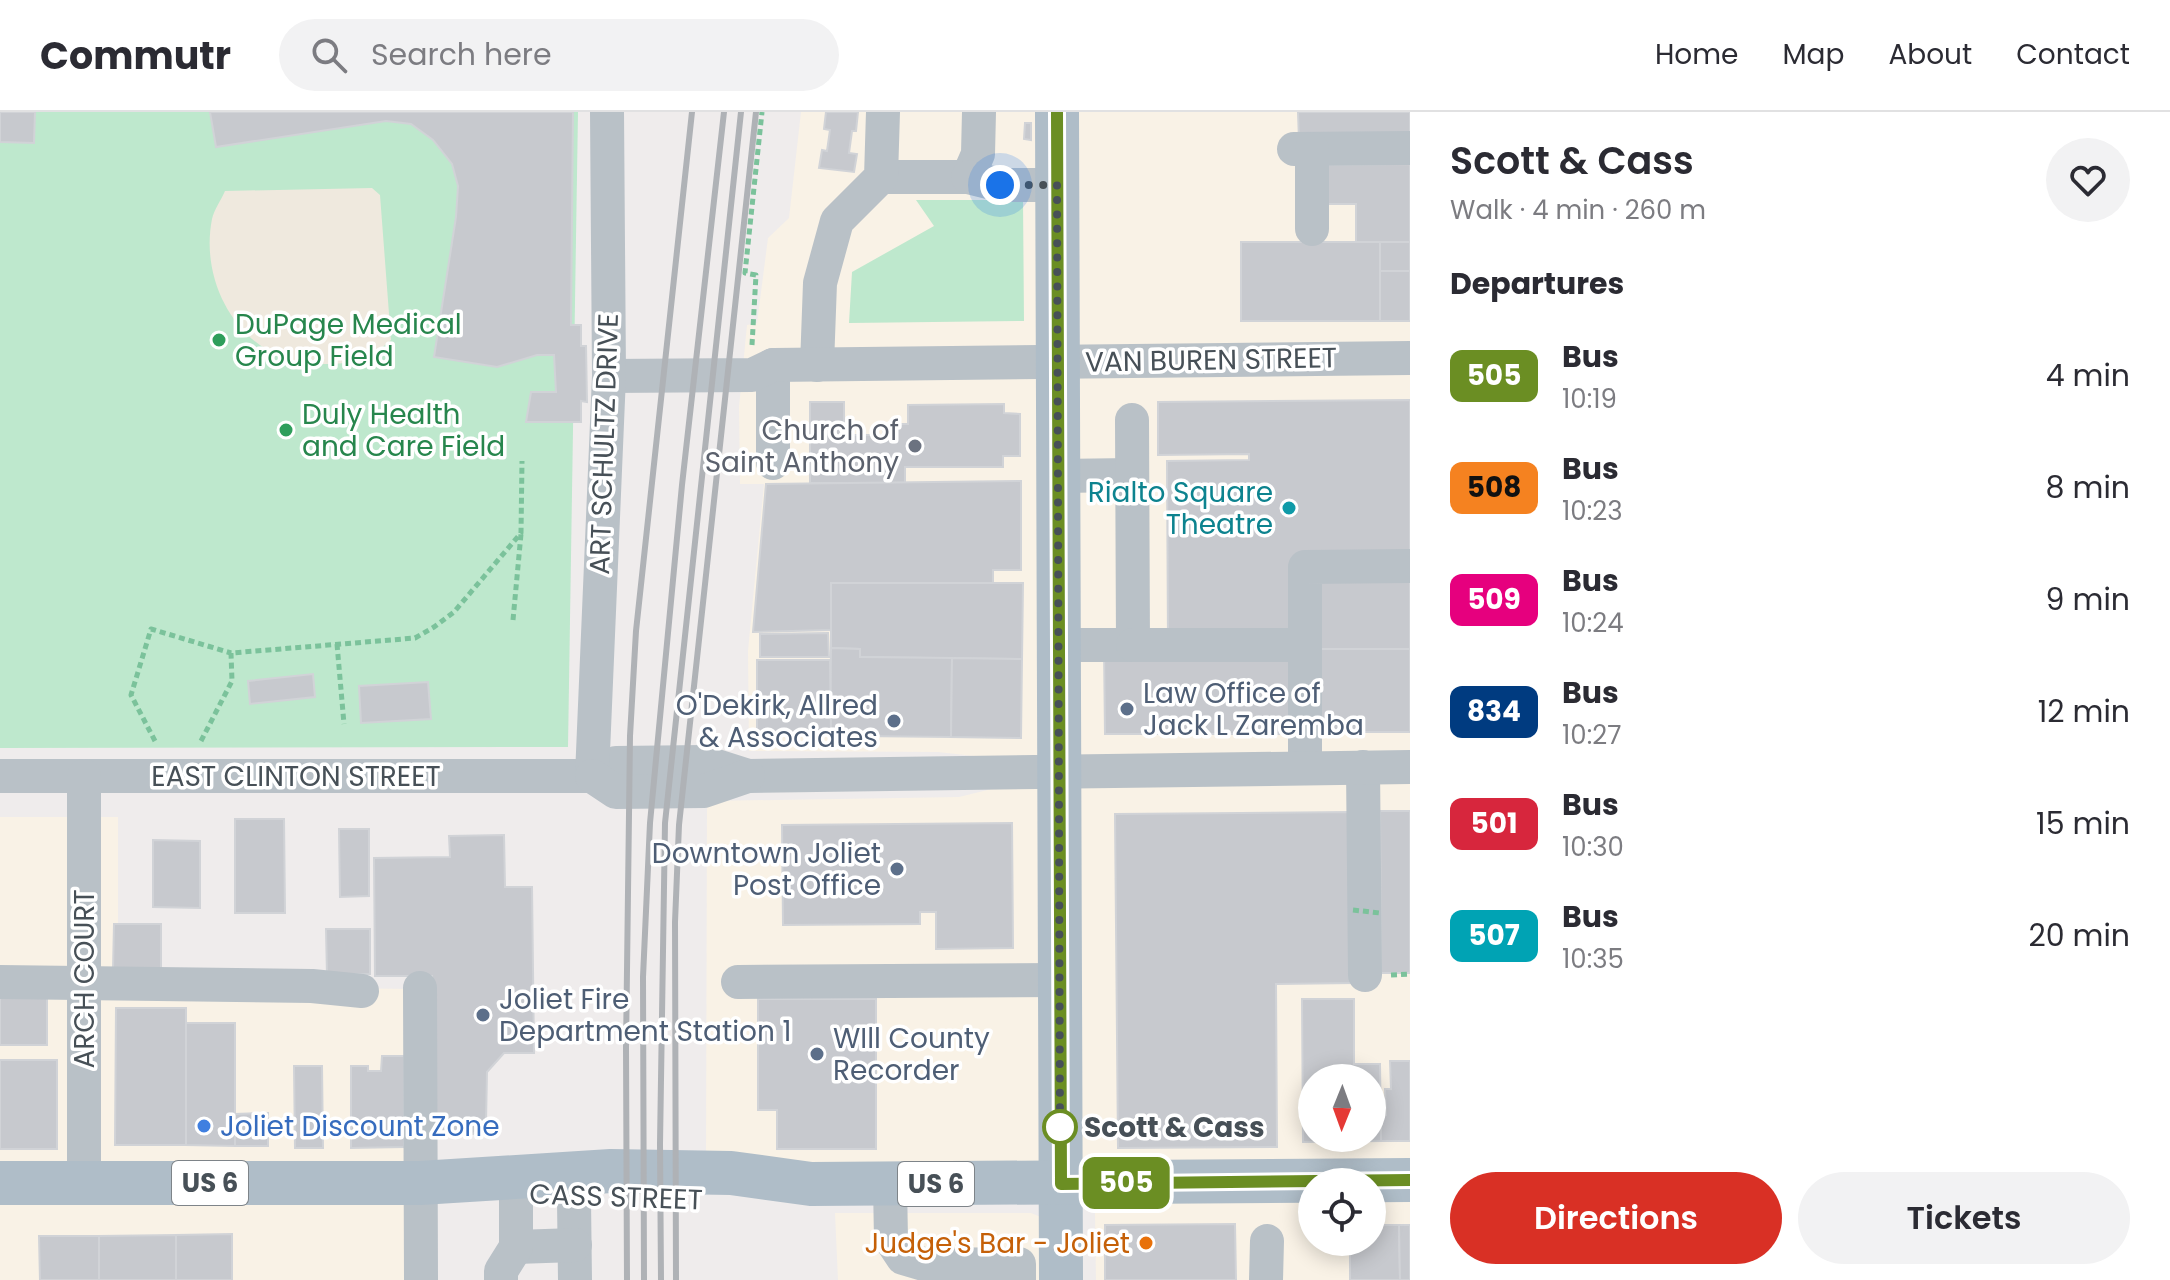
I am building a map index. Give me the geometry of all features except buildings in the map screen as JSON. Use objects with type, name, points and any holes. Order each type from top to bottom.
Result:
[{"type":"main road","points":[[1040,1272],[1061,1184],[1057,112]]},
{"type":"main road","name":"CASS STREET","points":[[0,1183],[420,1183],[596,1172],[680,1171],[731,1173],[811,1184],[1410,1180]]},
{"type":"main road","name":"CASS STREET","points":[[420,1183],[574,1200],[723,1200],[811,1184]]},
{"type":"street","name":"ART SCHULTZ DRIVE","points":[[592,776],[609,364],[607,112]]},
{"type":"street","points":[[817,365],[820,283],[837,221],[881,177],[883,112]]},
{"type":"street","points":[[968,177],[978,154],[979,112]]},
{"type":"street","points":[[1312,229],[1303,149],[1410,148]]},
{"type":"street","points":[[881,177],[968,177],[1000,185],[1057,185]]},
{"type":"street","name":"VAN BUREN STREET","points":[[609,364],[752,375],[762,359],[817,365],[1410,358]]},
{"type":"street","points":[[762,359],[773,463]]},
{"type":"street","points":[[1132,420],[1133,645]]},
{"type":"street","points":[[1057,476],[1132,475]]},
{"type":"street","points":[[1305,768],[1305,567],[1410,566]]},
{"type":"street","points":[[1058,645],[1305,645]]},
{"type":"street","points":[[1363,767],[1365,975]]},
{"type":"street","name":"EAST CLINTON STREET","points":[[0,776],[592,776],[616,792],[631,792],[704,791],[748,776],[1410,767]]},
{"type":"street","name":"ARCH COURT","points":[[84,776],[84,1183]]},
{"type":"street","points":[[738,982],[1059,980]]},
{"type":"street","points":[[0,982],[312,986],[362,991]]},
{"type":"street","points":[[420,988],[421,1280]]},
{"type":"street","points":[[890,1184],[891,1240],[903,1258],[927,1265],[1040,1272]]},
{"type":"street","points":[[501,1280],[501,1271],[516,1247],[516,1194]]},
{"type":"street","points":[[574,1200],[575,1280]]},
{"type":"street","points":[[1266,1280],[1267,1241]]},
{"type":"street","points":[[516,1247],[575,1245]]},
{"type":"path","points":[[762,112],[745,273],[756,275],[762,359]]},
{"type":"path","points":[[513,620],[521,533],[522,461]]},
{"type":"path","points":[[155,741],[131,695],[151,629],[231,653],[403,641],[425,633],[454,612],[521,533]]},
{"type":"path","points":[[337,644],[344,724]]},
{"type":"path","points":[[201,741],[232,681],[231,653]]},
{"type":"path","points":[[1353,910],[1380,913]]},
{"type":"shaded area","points":[[801,112],[1410,112],[1410,763],[1055,765],[938,752],[749,751],[748,651],[764,484],[740,484],[739,407],[747,325],[757,323],[768,238],[789,218]]},
{"type":"shaded area","points":[[1410,770],[1410,1177],[1386,1177],[1386,1168],[1298,1168],[1298,1178],[1063,1181],[1061,773]]},
{"type":"shaded area","points":[[1056,773],[1058,1180],[706,1161],[707,801],[959,797]]},
{"type":"shaded area","points":[[0,817],[118,817],[118,986],[415,989],[418,1280],[0,1280]]},
{"type":"shaded area","points":[[1410,1188],[1410,1280],[1096,1280],[1095,1213],[1108,1203],[1298,1194],[1298,1256],[1386,1256],[1386,1189]]},
{"type":"shaded area","points":[[835,1213],[1031,1213],[1041,1217],[1044,1280],[838,1280]]},
{"type":"green space","name":"Duly Health and Care Field","points":[[0,112],[578,112],[568,747],[0,748]]},
{"type":"green space","points":[[916,200],[1023,200],[1024,321],[849,323],[852,272],[934,226]]},
{"type":"sand","points":[[372,188],[380,195],[391,340],[366,358],[345,363],[296,362],[272,353],[251,338],[234,319],[221,297],[213,272],[210,246],[212,219],[225,191]]},
{"type":"railway","points":[[627,1280],[630,736],[636,631],[692,112]]},
{"type":"railway","points":[[644,1280],[643,977],[650,823],[682,485],[724,112]]},
{"type":"railway","points":[[661,1280],[665,823],[741,112]]},
{"type":"railway","points":[[676,1280],[675,922],[679,825],[756,112]]},
{"type":"bus line","name":"505","points":[[1057,112],[1061,1184],[1410,1180]]},
{"type":"place","name":"DuPage Medical Group Field","points":[[219,340]]},
{"type":"place","name":"Duly Health and Care Field","points":[[286,430]]},
{"type":"place","name":"Church of Saint Anthony","points":[[915,446]]},
{"type":"place","name":"Rialto Square Theatre","points":[[1289,508]]},
{"type":"place","name":"Law Office of Jack L Zaremba","points":[[1127,709]]},
{"type":"place","name":"O'Dekirk, Allred & Associates","points":[[894,721]]},
{"type":"place","name":"Downtown Joliet Post Office","points":[[897,869]]},
{"type":"place","name":"Joliet Fire Department Station 1","points":[[483,1015]]},
{"type":"place","name":"WIll County Recorder","points":[[817,1054]]},
{"type":"place","name":"Joliet Discount Zone","points":[[204,1126]]},
{"type":"place","name":"Scott & Cass","points":[[1060,1127]]},
{"type":"place","name":"Judge's Bar - Joliet","points":[[1146,1243]]},
{"type":"route","points":[[1000,185],[1057,185],[1060,1127]]}]
